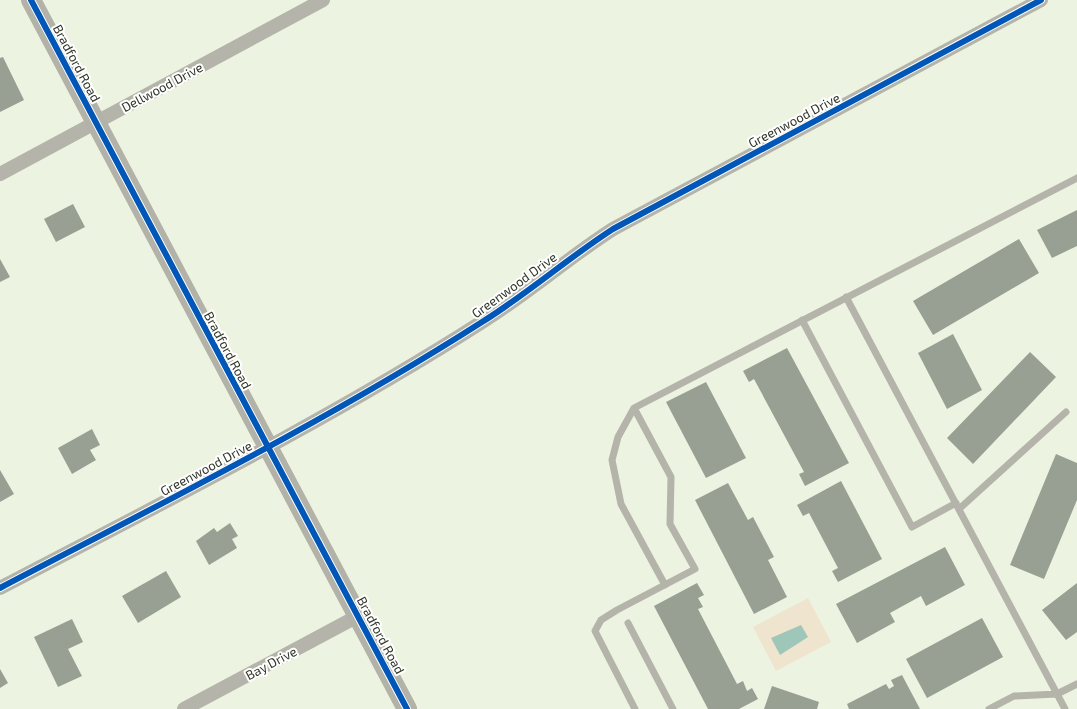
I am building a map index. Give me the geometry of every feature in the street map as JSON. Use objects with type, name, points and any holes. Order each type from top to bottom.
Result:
[{"type":"street","name":"Bradford Road","points":[[31,0],[407,709]]},
{"type":"street","name":"Dellwood Drive","points":[[0,174],[323,0]]},
{"type":"street","name":"Greenwood Drive","points":[[0,588],[268,448],[484,322],[584,248],[613,229],[1041,0]]},
{"type":"street","name":"Bay Drive","points":[[184,709],[358,616]]},
{"type":"lane","points":[[665,585],[621,504],[612,460],[618,437],[634,408],[1077,178]]},
{"type":"lane","points":[[846,298],[1065,709]]},
{"type":"lane","points":[[802,320],[912,527],[958,506],[1066,412]]},
{"type":"lane","points":[[634,408],[671,477],[670,524],[695,569],[601,620],[595,631],[635,709]]},
{"type":"lane","points":[[628,623],[673,709]]},
{"type":"lane","points":[[989,709],[1014,696],[1057,694],[1077,684]]},
{"type":"shaded area","points":[[808,598],[831,642],[776,671],[753,627]]},
{"type":"water","points":[[801,625],[808,637],[780,655],[771,638]]},
{"type":"building","points":[[3,57],[24,100],[0,112],[0,58]]},
{"type":"building","points":[[73,204],[85,227],[56,242],[44,219]]},
{"type":"building","points":[[1077,210],[1077,246],[1052,258],[1037,230]]},
{"type":"building","points":[[1019,239],[1039,273],[933,335],[913,301]]},
{"type":"building","points":[[0,259],[10,277],[0,282]]},
{"type":"building","points":[[953,334],[982,390],[947,409],[918,353]]},
{"type":"building","points":[[787,348],[849,463],[805,486],[799,474],[804,472],[754,379],[749,382],[743,371]]},
{"type":"building","points":[[1030,352],[1056,377],[973,464],[947,438]]},
{"type":"building","points":[[706,382],[746,458],[706,478],[666,402]]},
{"type":"building","points":[[92,429],[100,445],[90,450],[96,460],[72,474],[58,448]]},
{"type":"building","points":[[1056,454],[1077,463],[1077,500],[1044,579],[1010,565]]},
{"type":"building","points":[[0,470],[14,494],[0,502]]},
{"type":"building","points":[[841,481],[882,559],[838,582],[832,571],[838,568],[809,513],[803,516],[797,505]]},
{"type":"building","points":[[728,483],[748,520],[753,517],[774,557],[768,560],[787,597],[754,614],[695,500]]},
{"type":"building","points":[[230,523],[238,536],[232,539],[237,548],[209,565],[196,541],[214,528],[217,532]]},
{"type":"building","points":[[945,547],[965,585],[926,606],[921,596],[890,613],[895,622],[857,643],[836,604]]},
{"type":"building","points":[[166,571],[181,597],[138,623],[122,596]]},
{"type":"building","points":[[697,583],[704,595],[698,598],[703,607],[698,609],[737,684],[743,681],[747,691],[752,688],[758,699],[739,709],[708,709],[654,606]]},
{"type":"building","points":[[1077,583],[1077,632],[1066,640],[1042,610]]},
{"type":"building","points":[[982,618],[1003,657],[927,698],[906,659]]},
{"type":"building","points":[[72,619],[83,642],[68,649],[82,676],[58,687],[34,637]]},
{"type":"building","points":[[0,669],[8,683],[0,688]]},
{"type":"building","points":[[902,675],[920,709],[849,709],[847,704],[886,684],[889,689],[894,686],[891,680]]},
{"type":"building","points":[[772,686],[819,702],[817,709],[764,709]]},
{"type":"cycle path","points":[[31,0],[407,709]]},
{"type":"cycle path","points":[[0,588],[183,493],[364,393],[499,311],[613,229],[1041,0]]}]
